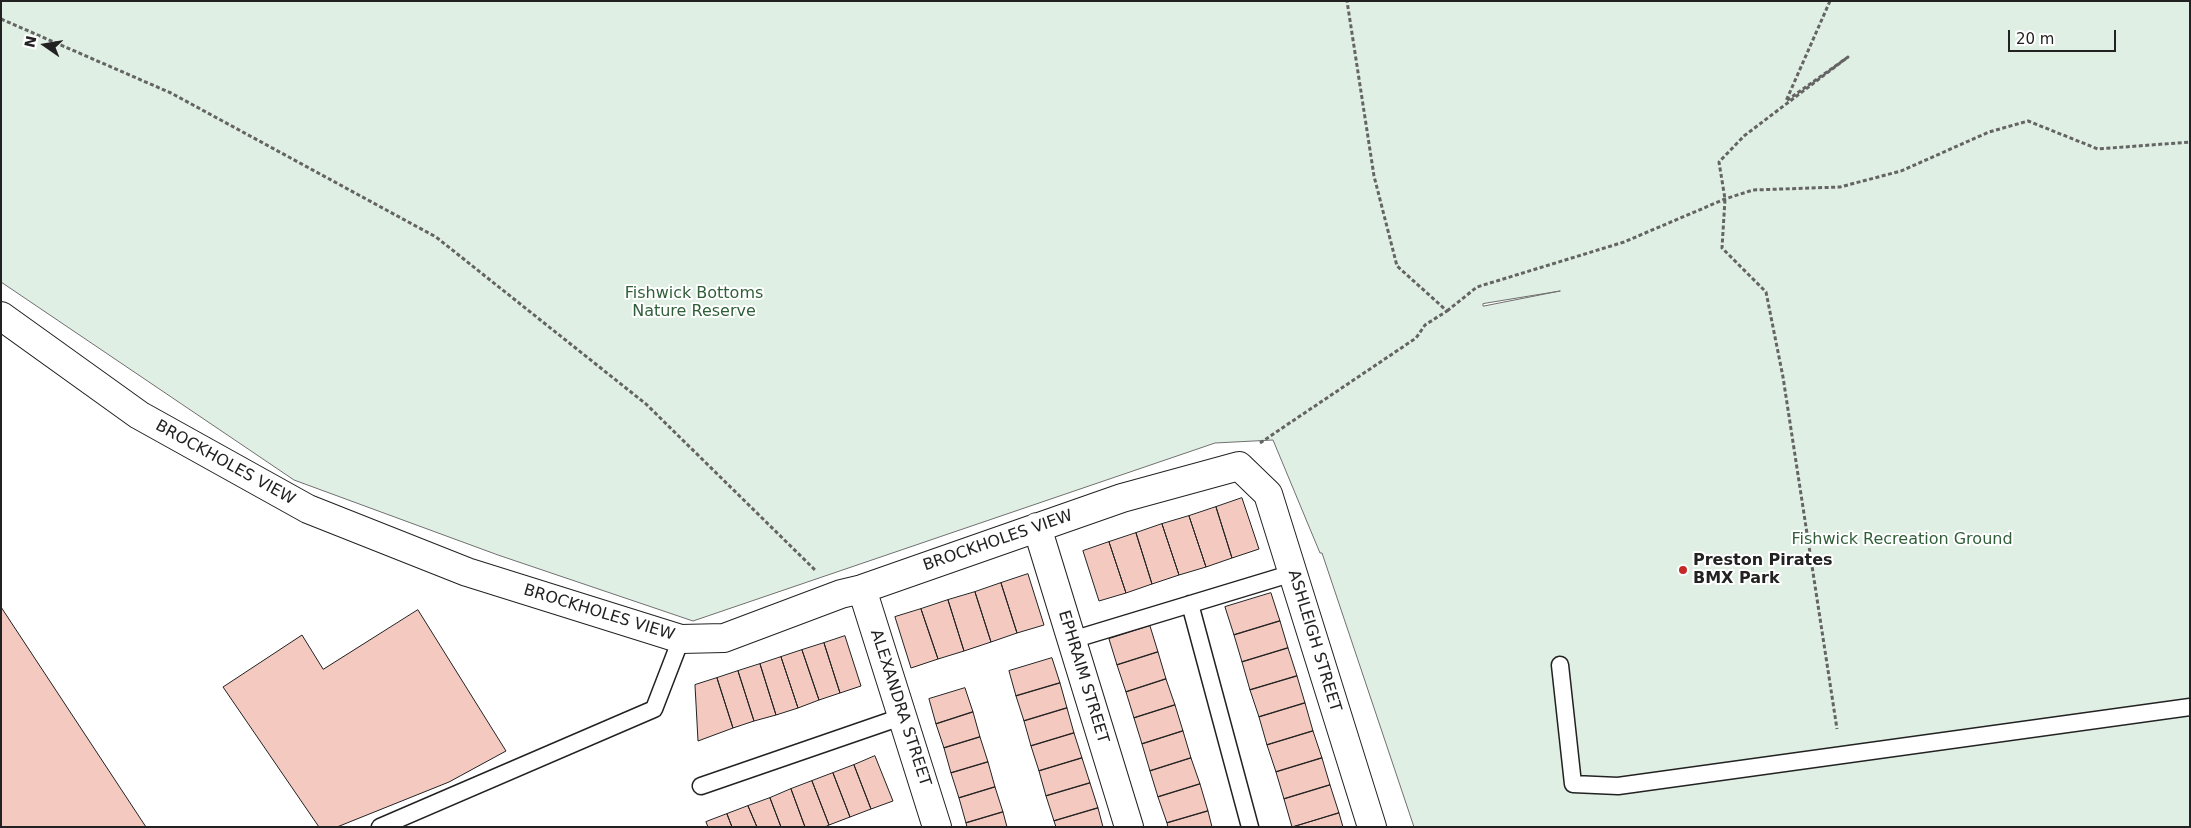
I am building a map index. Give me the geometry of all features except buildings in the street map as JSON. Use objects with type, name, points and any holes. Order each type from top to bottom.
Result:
[{"type":"street","name":"BROCKHOLES VIEW","points":[[1,316],[139,415],[308,509],[468,572],[681,639],[724,638],[1122,498],[1239,466]]},
{"type":"street","name":"ASHLEIGH STREET","points":[[1239,466],[1268,494],[1372,827]]},
{"type":"street","name":"EPHRAIM STREET","points":[[1037,527],[1129,827]]},
{"type":"street","name":"ALEXANDRA STREET","points":[[852,592],[904,716],[930,824]]},
{"type":"lane","points":[[1072,640],[1292,573]]},
{"type":"lane","points":[[1190,604],[1250,827]]},
{"type":"lane","points":[[380,827],[654,709],[681,639]]},
{"type":"lane","points":[[1560,665],[1573,784],[1618,786],[2190,707]]},
{"type":"lane","points":[[701,786],[904,716]]},
{"type":"path","points":[[1347,1],[1374,176],[1397,266],[1447,311]]},
{"type":"path","points":[[1830,1],[1786,101],[1848,57],[1744,136],[1719,162],[1725,199],[1722,248],[1766,292],[1783,377],[1840,755]]},
{"type":"path","points":[[1,19],[171,94],[436,237],[646,404],[852,592]]},
{"type":"path","points":[[1261,442],[1416,338],[1425,325],[1447,311],[1477,287],[1624,242],[1725,199],[1753,190],[1840,187],[1901,171],[1989,132],[2028,120],[2098,149],[2190,142]]},
{"type":"green space","name":"Fishwick Bottoms Nature Reserve","points":[[1,1],[2190,1],[2190,827],[1414,827],[1322,553],[1320,553],[1273,440],[1215,443],[693,621],[498,555],[294,480],[1,282]],"holes":[[[1560,291],[1483,306],[1483,304]]]},
{"type":"place","name":"Preston Pirates BMX Park","points":[[1683,570]]},
{"type":"park label","name":"Fishwick Recreation Ground","points":[[1902,540]]}]
